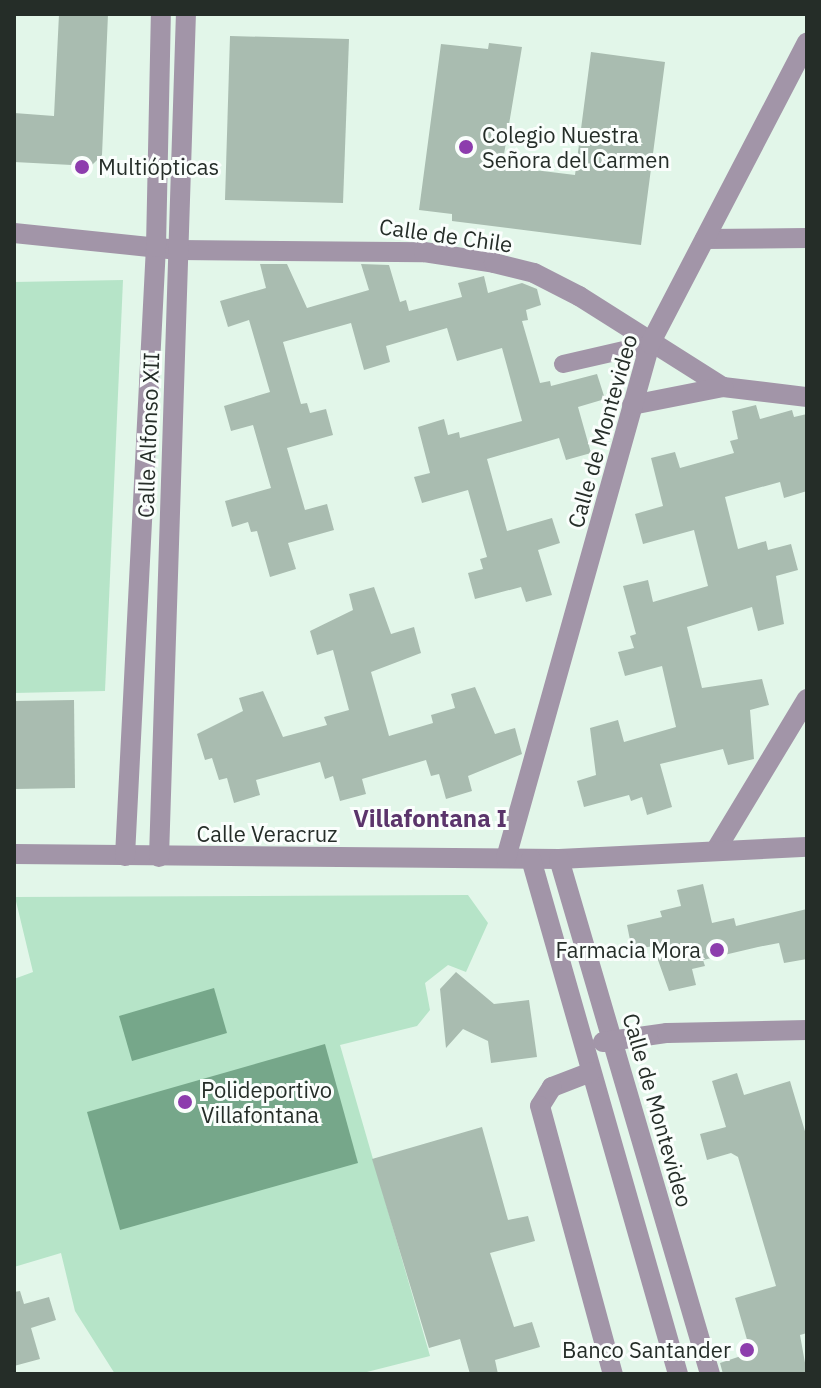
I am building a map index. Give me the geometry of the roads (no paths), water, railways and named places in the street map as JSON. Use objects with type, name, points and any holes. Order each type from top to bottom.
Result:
[{"type":"street","name":"Calle Alfonso XII","points":[[125,856],[156,247],[161,14]]},
{"type":"street","name":"Calle Alfonso XII","points":[[159,857],[186,14]]},
{"type":"street","name":"Calle de Montevideo","points":[[506,858],[650,344],[807,42]]},
{"type":"street","name":"Calle de Chile","points":[[14,233],[178,250],[334,247],[494,263],[534,273],[579,296],[650,344],[723,387]]},
{"type":"street","points":[[705,239],[807,238]]},
{"type":"street","name":"Calle de Chile","points":[[632,405],[723,387],[807,397]]},
{"type":"street","points":[[717,848],[807,699]]},
{"type":"street","name":"Calle Veracruz","points":[[14,854],[559,859],[717,848],[807,847]]},
{"type":"street","points":[[531,859],[678,1374]]},
{"type":"street","name":"Calle de Montevideo","points":[[559,859],[710,1374]]},
{"type":"street","points":[[584,1046],[613,1040],[807,1030]]},
{"type":"street","points":[[591,1072],[552,1087],[540,1106],[613,1374]]},
{"type":"lane","points":[[563,364],[650,344]]},
{"type":"place","name":"Colegio Nuestra Señora del Carmen","points":[[466,147]]},
{"type":"place","name":"Multiópticas","points":[[82,167]]},
{"type":"place","name":"Farmacia Mora","points":[[717,950]]},
{"type":"place","name":"Polideportivo Villafontana","points":[[185,1102]]},
{"type":"place","name":"Banco Santander","points":[[747,1350]]},
{"type":"district","name":"Villafontana I","points":[[430,819]]}]
